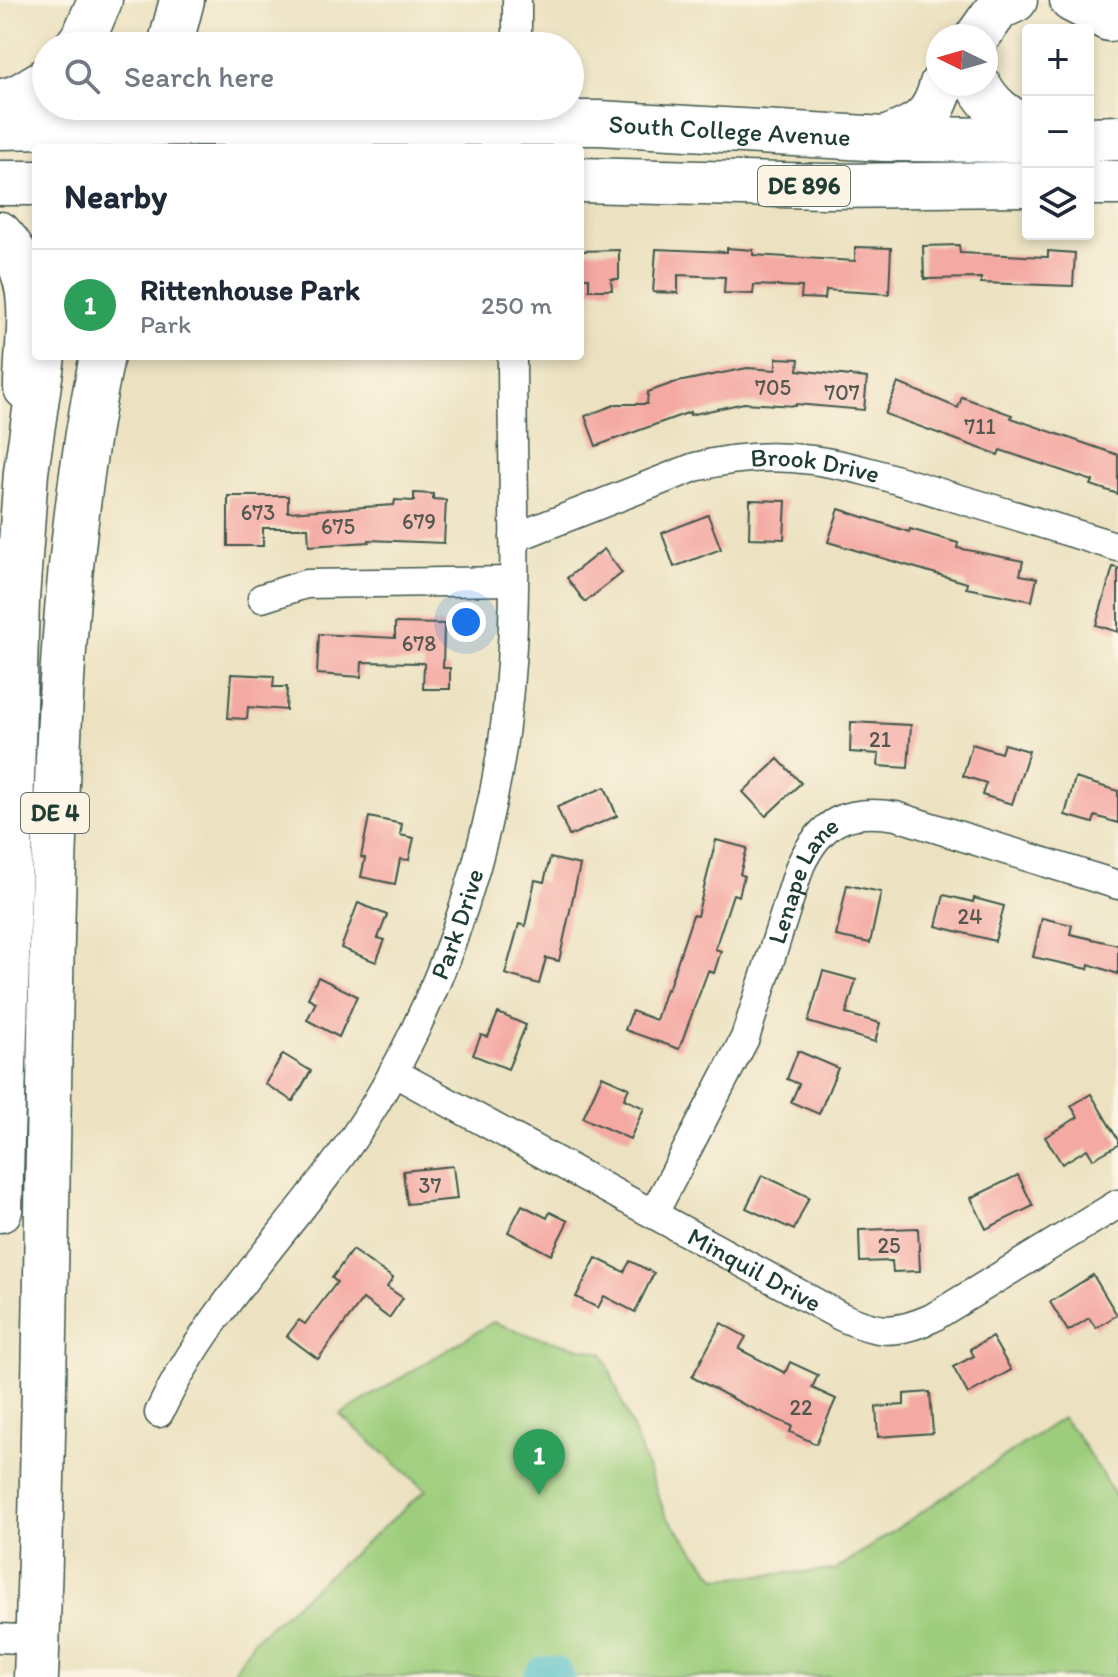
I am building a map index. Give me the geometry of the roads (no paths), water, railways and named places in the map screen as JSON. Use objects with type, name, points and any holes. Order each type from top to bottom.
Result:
[{"type":"main road","points":[[86,32],[100,0]]},
{"type":"main road","points":[[106,32],[114,0]]},
{"type":"main road","points":[[174,32],[182,0]]},
{"type":"main road","points":[[182,0],[186,32]]},
{"type":"main road","points":[[953,24],[969,0]]},
{"type":"main road","points":[[987,24],[998,8],[1015,0]]},
{"type":"main road","points":[[0,102],[32,88]]},
{"type":"main road","points":[[885,139],[925,120],[939,96]]},
{"type":"main road","points":[[985,96],[998,112],[1022,126]]},
{"type":"main road","name":"South College Avenue","points":[[0,127],[151,126],[205,120]]},
{"type":"main road","name":"South College Avenue","points":[[468,120],[599,123],[885,139],[1022,140]]},
{"type":"main road","points":[[1094,139],[1118,138]]},
{"type":"main road","name":"South College Avenue","points":[[584,180],[824,186],[1022,184]]},
{"type":"main road","points":[[0,183],[32,183]]},
{"type":"main road","points":[[1094,183],[1118,183]]},
{"type":"main road","points":[[0,234],[23,269],[30,295],[26,472]]},
{"type":"main road","name":"DE 4","points":[[0,1210],[17,599],[26,472],[42,360]]},
{"type":"main road","name":"DE 4","points":[[25,1652],[47,1143],[59,743],[76,526],[101,360]]},
{"type":"street","points":[[517,0],[517,32]]},
{"type":"street","name":"Park Drive","points":[[159,1413],[195,1348],[354,1135],[393,1072],[431,992],[475,867],[505,729],[509,688],[514,538],[512,360]]},
{"type":"street","name":"Brook Drive","points":[[514,538],[695,467],[721,460],[769,455],[816,459],[868,471],[1118,547]]},
{"type":"street","points":[[262,598],[306,584],[513,581]]},
{"type":"street","name":"Lenape Lane","points":[[654,1213],[745,1038],[800,866],[820,832],[848,816],[863,812],[896,816],[1118,885]]},
{"type":"street","name":"Minquil Drive","points":[[393,1072],[840,1316],[874,1330],[913,1327],[932,1318],[1118,1204]]},
{"type":"waterway","points":[[545,1677],[553,1677]]},
{"type":"place","name":"Rittenhouse Park","points":[[539,1495]]}]
